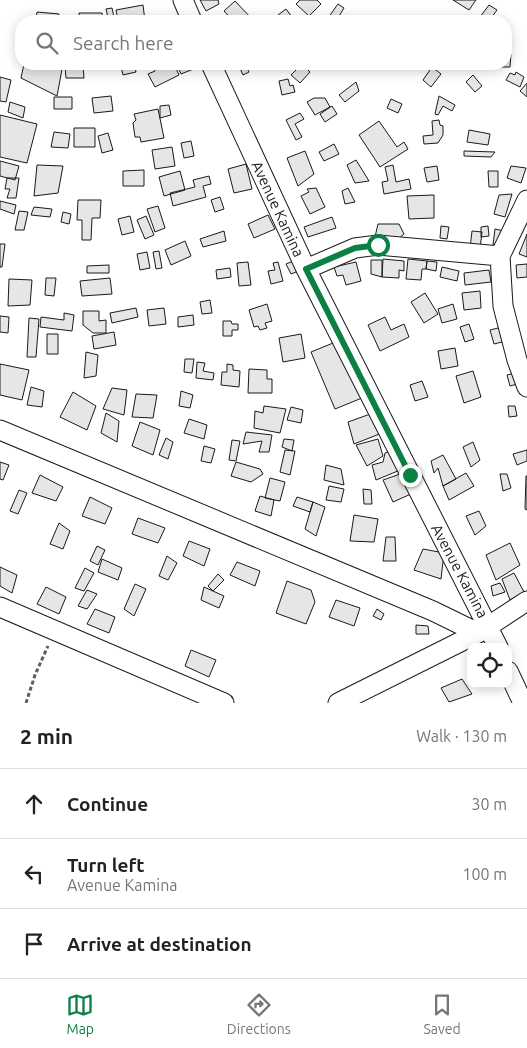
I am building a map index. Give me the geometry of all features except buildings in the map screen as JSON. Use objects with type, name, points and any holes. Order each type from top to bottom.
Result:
[{"type":"street","points":[[182,0],[189,15]]},
{"type":"street","name":"Avenue Kamina","points":[[214,70],[306,269],[484,630],[495,643]]},
{"type":"street","points":[[527,200],[500,256],[503,306],[517,360],[527,387]]},
{"type":"street","points":[[306,269],[355,248],[378,245],[500,256]]},
{"type":"street","points":[[0,430],[424,607],[484,630]]},
{"type":"street","points":[[338,703],[484,630],[527,601]]},
{"type":"street","points":[[0,607],[54,632],[224,703]]},
{"type":"street","points":[[515,673],[523,703]]},
{"type":"path","points":[[26,703],[35,675],[54,632]]},
{"type":"route","points":[[378,245],[355,248],[306,269],[410,475]]}]
